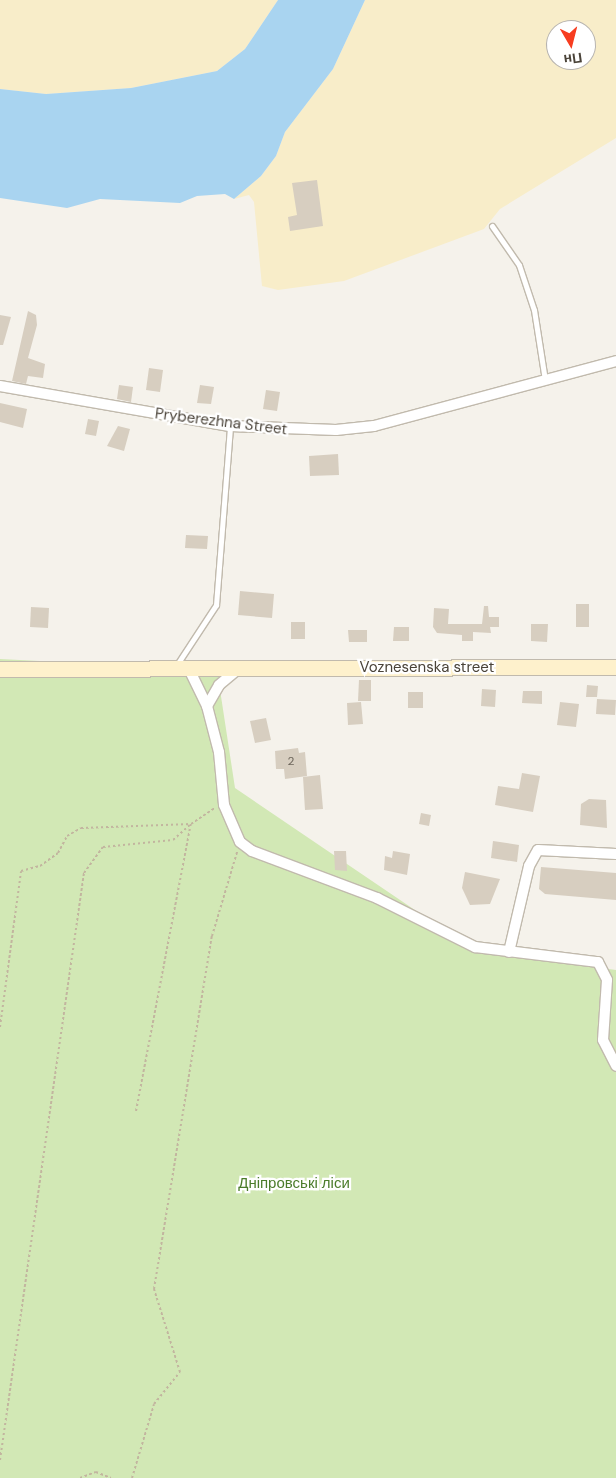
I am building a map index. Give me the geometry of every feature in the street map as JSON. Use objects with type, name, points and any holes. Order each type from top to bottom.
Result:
[{"type":"main road","name":"Voznesenska street","points":[[0,669],[238,670],[616,667]]},
{"type":"street","name":"Pryberezhna Street","points":[[0,386],[230,426],[293,431],[374,426],[616,361]]},
{"type":"street","points":[[182,669],[207,706],[219,752],[224,805],[240,842],[252,851],[377,898],[474,947],[598,962],[607,980],[603,1040],[614,1064]]},
{"type":"street","points":[[207,706],[219,686],[238,670]]},
{"type":"street","points":[[509,952],[529,866],[538,850],[616,854]]},
{"type":"lane","points":[[492,226],[519,265],[534,310],[545,380]]},
{"type":"lane","points":[[182,669],[216,605],[230,426]]},
{"type":"path","points":[[0,1460],[84,874],[103,847],[173,840],[202,814],[224,805]]},
{"type":"path","points":[[0,1027],[21,871],[40,866],[58,853],[67,836],[82,828],[191,824]]},
{"type":"path","points":[[136,1111],[191,824]]},
{"type":"path","points":[[132,1478],[154,1404],[180,1372],[154,1289],[212,936],[240,842]]},
{"type":"path","points":[[80,1478],[96,1472],[110,1478]]},
{"type":"green space","name":"Дніпровські ліси","points":[[0,659],[217,670],[235,788],[465,944],[503,955],[616,970],[616,1478],[0,1478]]},
{"type":"sand","points":[[0,0],[278,0],[245,49],[217,71],[131,88],[46,94],[0,89]]},
{"type":"sand","points":[[365,0],[616,0],[616,138],[500,209],[484,229],[344,281],[278,290],[262,286],[254,202],[249,195],[234,199],[261,176],[276,156],[285,132],[333,69]]},
{"type":"water","points":[[278,0],[365,0],[333,69],[285,132],[276,156],[261,176],[234,199],[225,194],[197,196],[180,203],[100,199],[67,208],[0,198],[0,89],[46,94],[131,88],[217,71],[245,49]]},
{"type":"building","points":[[317,180],[323,226],[290,231],[288,217],[297,215],[292,183]]},
{"type":"building","points":[[28,311],[36,315],[37,325],[28,358],[45,364],[43,378],[28,376],[26,384],[12,381]]},
{"type":"building","points":[[0,315],[11,317],[3,345],[0,345]]},
{"type":"building","points":[[149,368],[163,370],[160,392],[146,390]]},
{"type":"building","points":[[119,385],[133,387],[131,402],[117,399]]},
{"type":"building","points":[[200,385],[214,387],[211,404],[197,403]]},
{"type":"building","points":[[266,390],[280,392],[277,411],[263,409]]},
{"type":"building","points":[[0,403],[27,409],[23,428],[0,422]]},
{"type":"building","points":[[88,419],[99,421],[96,436],[85,434]]},
{"type":"building","points":[[118,426],[130,429],[124,451],[107,446]]},
{"type":"building","points":[[338,454],[339,475],[310,476],[309,456]]},
{"type":"building","points":[[186,535],[208,536],[207,549],[185,548]]},
{"type":"building","points":[[240,591],[274,594],[272,618],[238,615]]},
{"type":"building","points":[[576,604],[589,604],[589,627],[576,627]]},
{"type":"building","points":[[484,606],[488,606],[489,617],[499,617],[499,627],[490,627],[491,633],[473,632],[473,641],[462,641],[462,635],[437,633],[433,627],[434,608],[449,609],[448,624],[482,624]]},
{"type":"building","points":[[31,607],[49,608],[48,628],[30,627]]},
{"type":"building","points":[[291,622],[305,622],[305,639],[291,639]]},
{"type":"building","points":[[531,624],[548,624],[547,642],[531,641]]},
{"type":"building","points":[[394,627],[409,627],[409,641],[393,641]]},
{"type":"building","points":[[348,630],[367,630],[367,642],[349,642]]},
{"type":"building","points":[[359,680],[371,680],[371,701],[358,701]]},
{"type":"building","points":[[587,685],[598,686],[597,697],[586,697]]},
{"type":"building","points":[[482,689],[496,690],[495,707],[481,706]]},
{"type":"building","points":[[523,691],[542,691],[542,704],[522,703]]},
{"type":"building","points":[[408,692],[423,692],[423,708],[408,708]]},
{"type":"building","points":[[597,699],[616,700],[615,715],[596,714]]},
{"type":"building","points":[[361,702],[363,724],[348,725],[347,703]]},
{"type":"building","points":[[560,702],[579,704],[576,727],[557,725]]},
{"type":"building","points":[[266,718],[271,740],[255,743],[250,721]]},
{"type":"building","points":[[298,748],[299,753],[305,752],[307,776],[285,779],[284,769],[276,769],[275,751]]},
{"type":"building","points":[[522,773],[540,776],[533,812],[495,805],[498,786],[519,789]]},
{"type":"building","points":[[320,775],[323,809],[305,810],[303,777]]},
{"type":"building","points":[[589,799],[606,800],[607,828],[580,825],[581,804]]},
{"type":"building","points":[[421,813],[431,815],[429,826],[419,824]]},
{"type":"building","points":[[493,841],[519,845],[517,862],[491,858]]},
{"type":"building","points":[[334,851],[346,851],[347,871],[335,870]]},
{"type":"building","points":[[393,851],[410,854],[407,875],[384,870],[385,856],[392,858]]},
{"type":"building","points":[[541,867],[616,873],[616,900],[545,894],[539,889]]},
{"type":"building","points":[[465,872],[500,879],[490,904],[470,905],[462,888]]}]
